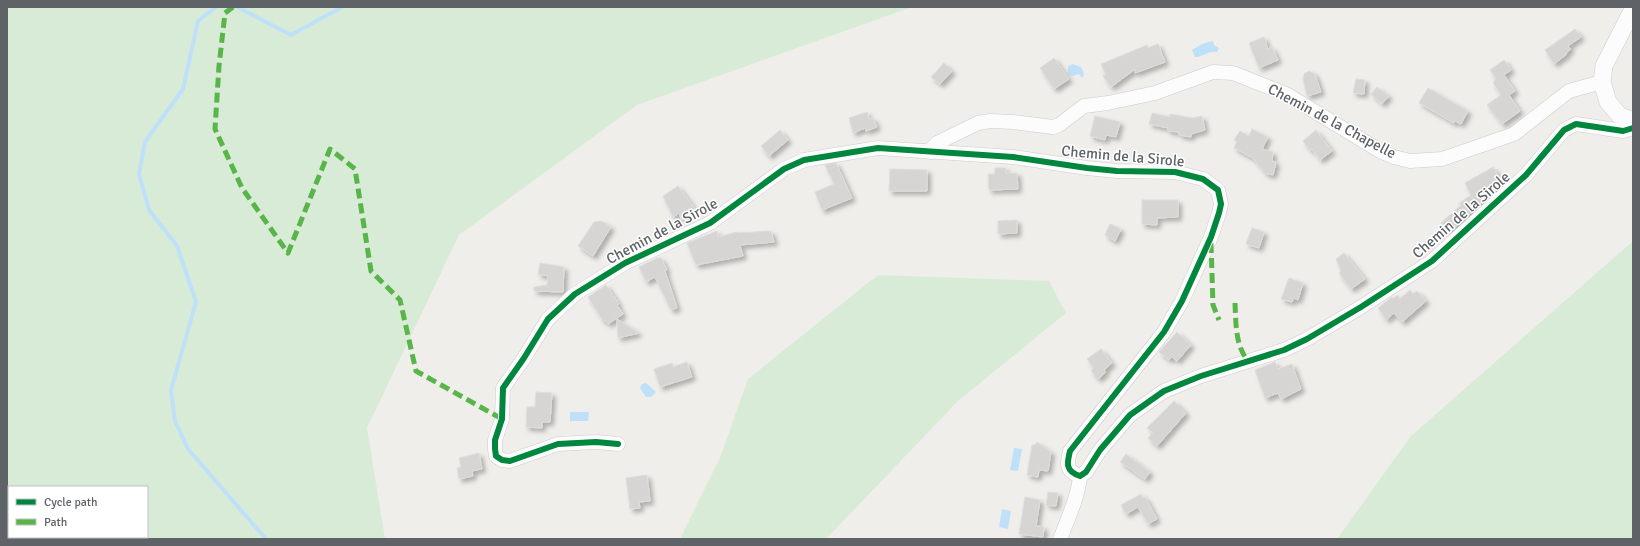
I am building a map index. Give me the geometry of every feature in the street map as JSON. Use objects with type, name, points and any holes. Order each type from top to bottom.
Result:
[{"type":"street","points":[[1633,9],[1604,66],[1602,82],[1608,102],[1620,116],[1633,122]]},
{"type":"street","name":"Chemin de la Chapelle","points":[[931,152],[937,143],[978,123],[1006,121],[1053,127],[1059,125],[1084,106],[1108,103],[1155,93],[1213,72],[1223,72],[1233,73],[1286,94],[1380,151],[1394,157],[1410,161],[1442,159],[1514,134],[1570,92],[1602,82]]},
{"type":"street","name":"Chemin de la Sirole","points":[[618,444],[596,442],[558,444],[510,461],[502,460],[496,456],[495,440],[502,419],[503,388],[524,358],[548,319],[575,294],[625,263],[710,223],[784,169],[804,160],[878,148],[1013,156],[1087,168],[1117,171],[1176,172],[1203,179],[1218,190],[1221,204],[1219,213],[1211,237],[1182,301],[1164,332],[1070,451],[1068,464],[1070,471],[1073,474],[1080,476],[1086,472],[1100,450],[1130,415],[1164,391],[1201,376],[1279,352],[1307,339],[1361,307],[1432,261],[1526,175],[1564,130],[1576,124],[1623,131],[1633,128]]},
{"type":"street","points":[[1060,539],[1069,516],[1080,476]]},
{"type":"green space","points":[[7,7],[912,7],[637,105],[459,235],[367,428],[385,539],[7,539]]},
{"type":"green space","points":[[1633,241],[1633,539],[1337,539],[1411,436]]},
{"type":"green space","points":[[878,275],[1049,281],[1066,313],[958,401],[826,539],[680,539],[720,458],[748,379]]},
{"type":"water","points":[[1213,41],[1214,45],[1219,48],[1217,52],[1195,57],[1192,50],[1202,44]]},
{"type":"water","points":[[1073,64],[1081,67],[1084,73],[1083,78],[1079,74],[1072,76],[1068,73],[1068,66]]},
{"type":"water","points":[[646,383],[656,392],[651,397],[646,397],[640,388],[642,384]]},
{"type":"water","points":[[570,412],[589,412],[588,421],[570,421]]},
{"type":"water","points":[[1014,448],[1022,449],[1018,471],[1010,470]]},
{"type":"water","points":[[1002,509],[1011,511],[1008,529],[999,527]]},
{"type":"building","points":[[1575,29],[1581,37],[1568,46],[1571,49],[1554,64],[1545,50]]},
{"type":"building","points":[[1264,37],[1268,49],[1272,47],[1278,60],[1259,68],[1249,43]]},
{"type":"building","points":[[1158,44],[1165,62],[1135,73],[1134,70],[1111,87],[1103,76],[1106,75],[1101,64],[1147,45],[1148,48]]},
{"type":"building","points":[[1054,58],[1069,79],[1054,89],[1040,68]]},
{"type":"building","points":[[1504,60],[1511,70],[1504,75],[1515,91],[1509,95],[1520,111],[1502,124],[1487,105],[1501,95],[1493,83],[1496,79],[1490,70]]},
{"type":"building","points":[[944,63],[952,71],[940,84],[931,77]]},
{"type":"building","points":[[1309,71],[1315,74],[1321,92],[1307,96],[1303,79],[1304,74]]},
{"type":"building","points":[[1356,79],[1365,80],[1364,94],[1353,93]]},
{"type":"building","points":[[1377,87],[1389,96],[1382,104],[1371,94]]},
{"type":"building","points":[[1428,88],[1468,111],[1461,124],[1455,121],[1454,123],[1419,103]]},
{"type":"building","points":[[867,112],[869,119],[873,118],[877,127],[866,131],[865,128],[853,133],[849,118]]},
{"type":"building","points":[[1152,113],[1170,117],[1170,114],[1192,118],[1202,116],[1205,130],[1191,134],[1191,137],[1179,135],[1179,132],[1168,131],[1168,128],[1149,124]]},
{"type":"building","points":[[1095,116],[1120,122],[1116,137],[1106,135],[1105,140],[1090,136]]},
{"type":"building","points":[[1252,129],[1268,137],[1262,149],[1273,152],[1272,161],[1276,162],[1273,175],[1265,173],[1253,158],[1234,148],[1237,141],[1234,140],[1240,131],[1249,136]]},
{"type":"building","points":[[780,130],[788,140],[769,156],[761,146]]},
{"type":"building","points":[[1316,130],[1332,151],[1320,160],[1312,149],[1310,150],[1303,141]]},
{"type":"building","points":[[836,163],[852,198],[822,210],[815,192],[834,184],[825,165]]},
{"type":"building","points":[[1493,167],[1503,184],[1449,233],[1441,223],[1462,204],[1458,204],[1471,195],[1465,183]]},
{"type":"building","points":[[995,168],[1006,168],[1006,173],[1017,173],[1018,189],[989,190],[988,174],[995,174]]},
{"type":"building","points":[[890,169],[927,170],[927,191],[889,191]]},
{"type":"building","points":[[678,186],[696,210],[681,219],[679,213],[673,217],[663,196]]},
{"type":"building","points":[[1142,200],[1178,200],[1178,217],[1157,218],[1157,225],[1142,224]]},
{"type":"building","points":[[1017,220],[1017,233],[998,234],[998,221]]},
{"type":"building","points":[[601,221],[611,227],[593,256],[578,246],[594,222]]},
{"type":"building","points":[[1110,224],[1121,229],[1115,241],[1105,235]]},
{"type":"building","points":[[1252,228],[1264,232],[1259,248],[1246,244]]},
{"type":"building","points":[[717,231],[718,237],[737,232],[771,231],[774,242],[740,245],[743,256],[696,265],[687,243]]},
{"type":"building","points":[[1344,253],[1365,279],[1351,289],[1339,273],[1341,271],[1336,259]]},
{"type":"building","points":[[657,258],[661,258],[667,270],[665,271],[677,308],[671,310],[655,277],[646,282],[639,267]]},
{"type":"building","points":[[540,263],[564,267],[563,292],[534,291],[534,287],[547,285],[548,276],[538,274]]},
{"type":"building","points":[[1289,278],[1303,283],[1298,300],[1294,298],[1292,302],[1281,299]]},
{"type":"building","points":[[606,285],[619,304],[617,305],[623,314],[608,324],[605,320],[603,321],[588,297]]},
{"type":"building","points":[[1410,290],[1413,294],[1417,291],[1426,301],[1402,322],[1394,313],[1386,320],[1378,308],[1392,297],[1393,299],[1397,295],[1400,299]]},
{"type":"building","points":[[617,319],[639,333],[618,338]]},
{"type":"building","points":[[1177,332],[1191,345],[1177,361],[1172,357],[1169,360],[1159,352]]},
{"type":"building","points":[[1101,349],[1112,363],[1104,370],[1106,372],[1098,379],[1091,371],[1094,368],[1087,359]]},
{"type":"building","points":[[687,362],[692,377],[660,387],[654,369],[672,363],[673,367]]},
{"type":"building","points":[[1275,362],[1278,369],[1292,364],[1301,389],[1281,399],[1278,393],[1265,398],[1255,370]]},
{"type":"building","points":[[536,392],[552,393],[550,422],[542,422],[542,428],[526,427],[527,407],[535,407]]},
{"type":"building","points":[[1174,401],[1186,413],[1157,446],[1148,438],[1153,433],[1147,428]]},
{"type":"building","points":[[1037,442],[1051,452],[1048,471],[1039,470],[1038,477],[1027,475],[1032,445],[1035,445]]},
{"type":"building","points":[[479,453],[482,469],[472,471],[473,476],[459,479],[457,468],[461,467],[459,458]]},
{"type":"building","points":[[1126,454],[1150,472],[1145,479],[1120,462]]},
{"type":"building","points":[[647,475],[650,501],[639,502],[640,508],[630,509],[626,478]]},
{"type":"building","points":[[1048,492],[1058,493],[1056,506],[1046,505]]},
{"type":"building","points":[[1141,494],[1143,498],[1145,497],[1157,519],[1148,524],[1138,507],[1126,514],[1121,505]]},
{"type":"building","points":[[1025,497],[1040,500],[1036,526],[1044,527],[1043,537],[1019,534]]},
{"type":"waterway","points":[[216,7],[198,21],[183,89],[145,142],[139,174],[149,210],[177,246],[196,302],[171,390],[175,421],[188,449],[266,539]]},
{"type":"waterway","points":[[237,7],[291,35],[342,7]]},
{"type":"marked path","points":[[233,7],[225,13],[219,66],[215,129],[242,188],[288,253],[330,149],[355,169],[371,271],[400,300],[416,371],[502,419]]},
{"type":"marked path","points":[[1211,243],[1213,305],[1219,320]]},
{"type":"marked path","points":[[1235,303],[1238,341],[1248,361]]},
{"type":"cycle path","points":[[618,444],[596,442],[558,444],[510,461],[502,460],[496,456],[495,440],[502,419],[503,388],[524,358],[548,319],[575,294],[625,263],[710,223],[784,169],[804,160],[878,148],[1013,157],[1117,171],[1175,172],[1203,179],[1218,190],[1221,204],[1219,213],[1211,237],[1182,301],[1164,332],[1070,451],[1068,459],[1069,469],[1080,476],[1086,472],[1100,450],[1130,415],[1164,391],[1201,376],[1284,350],[1307,339],[1361,307],[1432,261],[1526,175],[1564,130],[1576,124],[1623,131],[1633,128]]}]
